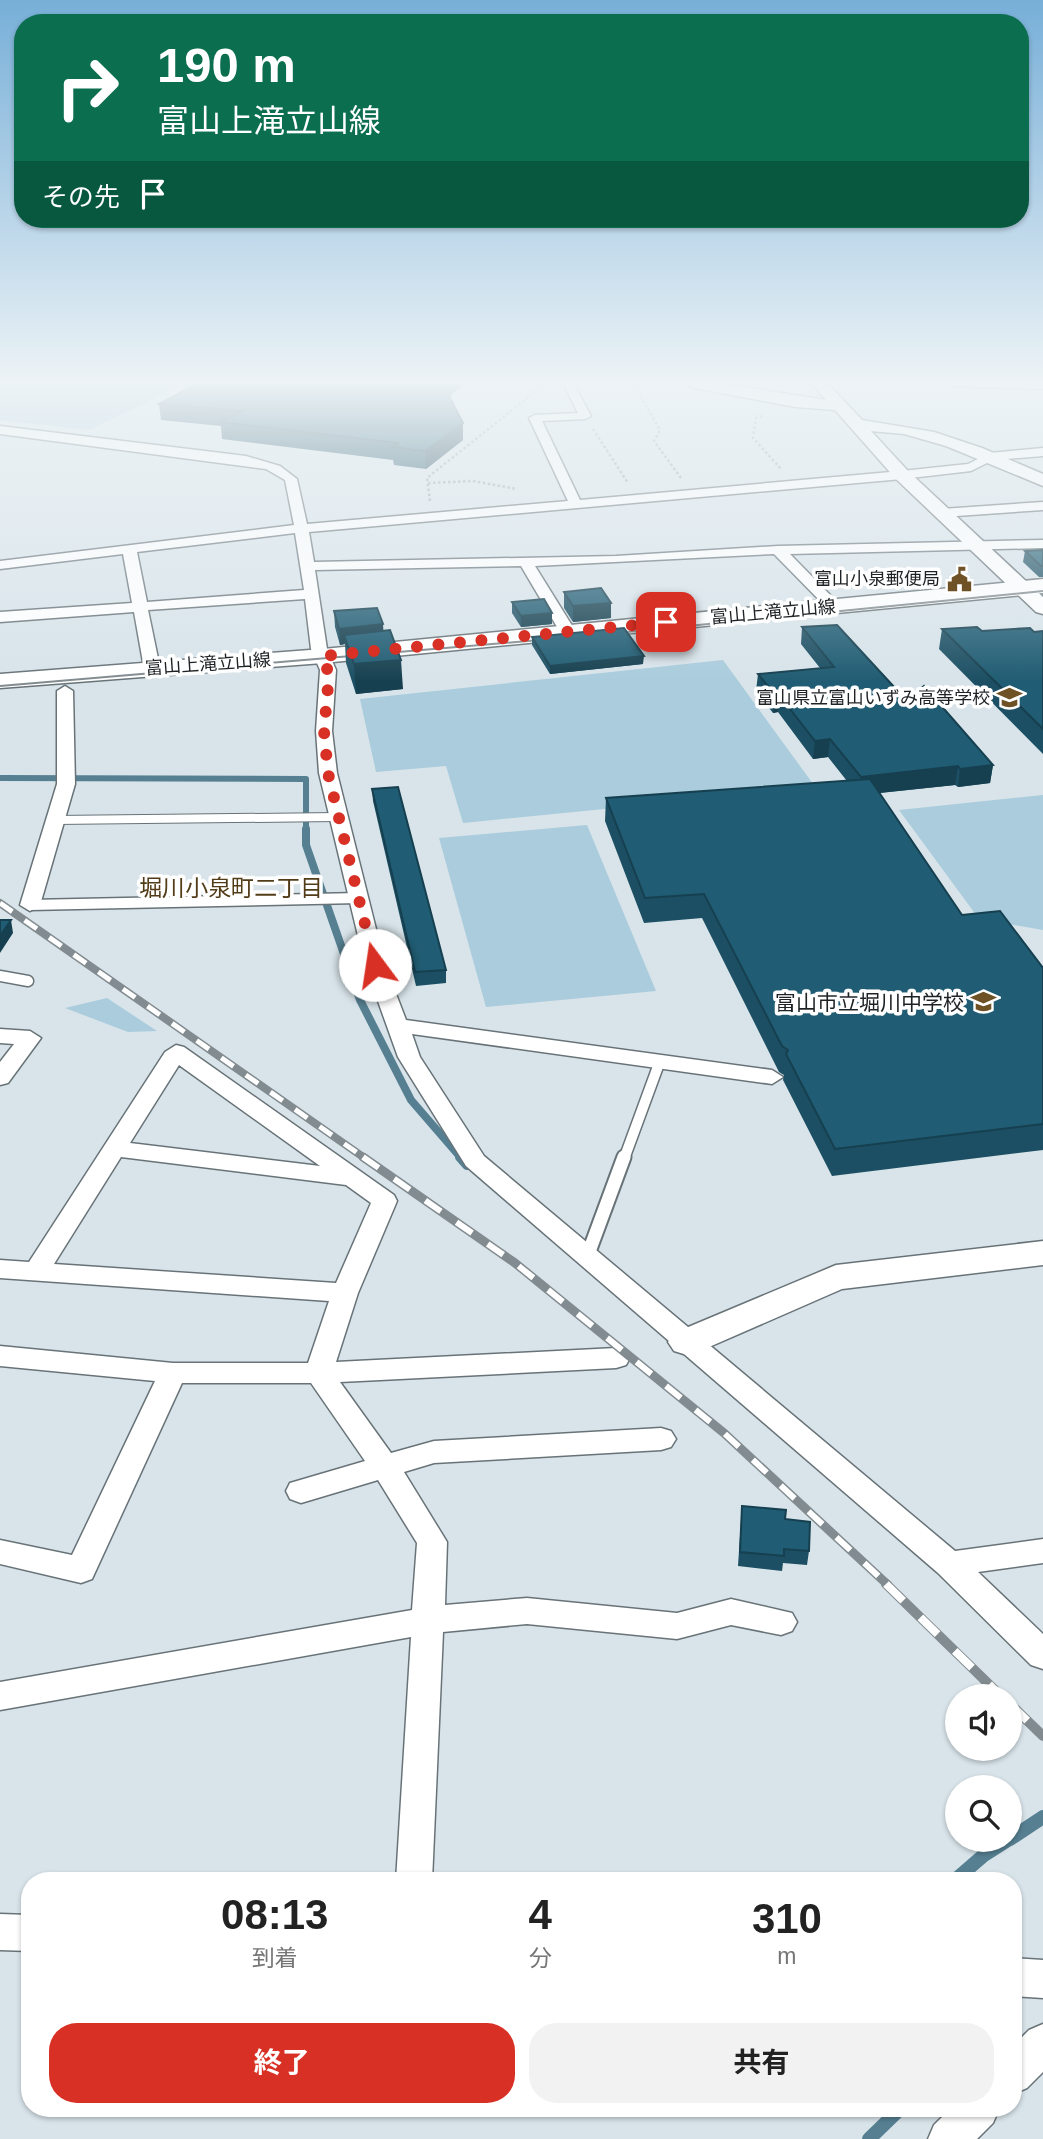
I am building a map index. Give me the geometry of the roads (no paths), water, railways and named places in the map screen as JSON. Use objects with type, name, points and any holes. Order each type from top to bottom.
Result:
[{"type":"main road","name":"富山上滝立山線","points":[[0,681],[152,668],[326,663],[568,632],[834,607],[1037,597]]},
{"type":"main road","name":"富山上滝立山線","points":[[0,696],[1037,597]]},
{"type":"street","points":[[292,483],[302,528],[309,594],[319,649],[326,663],[324,731],[337,817],[375,965],[408,1057],[475,1161],[587,1256],[676,1346],[949,1564],[1043,1655]]},
{"type":"street","points":[[566,483],[572,496]]},
{"type":"street","points":[[0,564],[302,528],[431,516],[572,496],[779,483]]},
{"type":"street","points":[[910,483],[974,544],[1037,597]]},
{"type":"street","points":[[942,513],[1043,506]]},
{"type":"street","points":[[307,566],[616,560],[778,550],[1043,544]]},
{"type":"street","points":[[130,550],[152,668]]},
{"type":"street","points":[[778,550],[834,607]]},
{"type":"street","points":[[524,560],[568,632]]},
{"type":"street","points":[[0,617],[309,594]]},
{"type":"street","points":[[30,905],[66,784],[65,691]]},
{"type":"street","points":[[395,1024],[772,1077]]},
{"type":"street","points":[[0,1036],[30,1038],[0,1077]]},
{"type":"street","points":[[36,1272],[176,1052],[385,1201],[345,1293],[319,1373]]},
{"type":"street","points":[[114,1149],[354,1178]]},
{"type":"street","points":[[676,1346],[836,1277],[1043,1253]]},
{"type":"street","points":[[0,1269],[345,1293]]},
{"type":"street","points":[[0,1356],[173,1373],[319,1373],[616,1358]]},
{"type":"street","points":[[0,1552],[81,1570],[173,1373]]},
{"type":"street","points":[[319,1373],[386,1467],[432,1542],[415,1872]]},
{"type":"street","points":[[301,1491],[434,1452],[661,1438]]},
{"type":"street","points":[[949,1564],[1043,1551]]},
{"type":"street","points":[[0,1696],[36,1692],[429,1620],[527,1611],[677,1626],[731,1612],[781,1622]]},
{"type":"street","points":[[0,1931],[21,1932]]},
{"type":"street","points":[[1022,1978],[1043,1979]]},
{"type":"street","points":[[1022,2065],[1043,2044]]},
{"type":"street","points":[[948,2139],[971,2117]]},
{"type":"lane","points":[[55,820],[337,817]]},
{"type":"lane","points":[[30,905],[359,898]]},
{"type":"lane","points":[[0,976],[29,981]]},
{"type":"lane","points":[[587,1256],[660,1061]]},
{"type":"waterway","points":[[0,778],[306,779],[306,845],[360,1000],[411,1100],[462,1159]]},
{"type":"waterway","points":[[460,1157],[467,1165]]},
{"type":"waterway","points":[[1022,1831],[1043,1817]]},
{"type":"waterway","points":[[964,1872],[989,1852]]},
{"type":"waterway","points":[[869,2139],[892,2117]]},
{"type":"tram line","points":[[607,634],[1043,591]]},
{"type":"tram line","points":[[0,686],[551,639]]},
{"type":"railway","points":[[0,903],[366,1159]]},
{"type":"railway","points":[[363,1157],[515,1263],[724,1433],[888,1585]]},
{"type":"railway","points":[[886,1584],[989,1684]]},
{"type":"railway","points":[[1022,1716],[1043,1736]]},
{"type":"place","name":"富山小泉郵便局","points":[[960,579]]},
{"type":"place","name":"富山県立富山いずみ高等学校","points":[[1010,698]]},
{"type":"place","name":"富山市立堀川中学校","points":[[984,1002]]},
{"type":"district","name":"堀川小泉町二丁目","points":[[231,888]]}]
